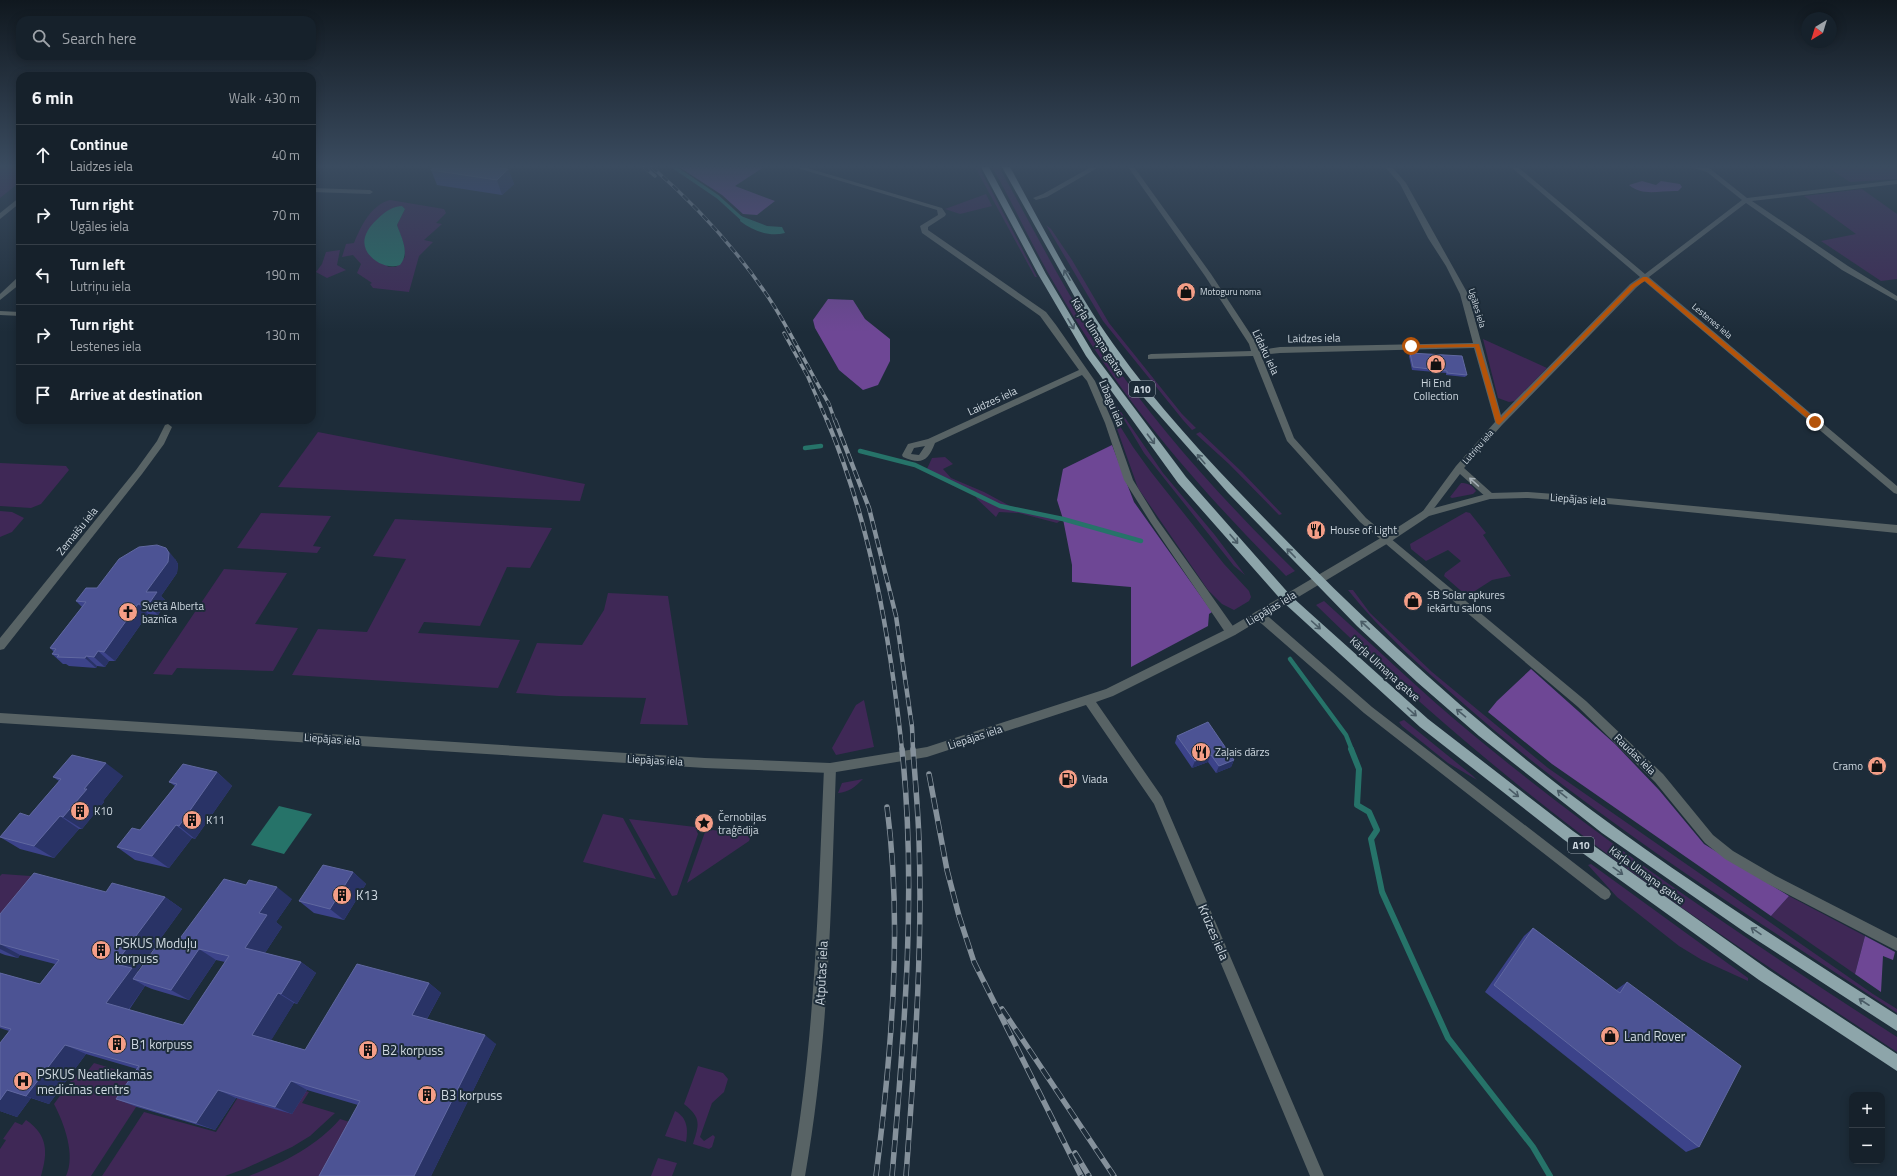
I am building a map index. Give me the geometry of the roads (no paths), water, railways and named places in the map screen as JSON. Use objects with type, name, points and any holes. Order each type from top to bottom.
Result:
[{"type":"highway","name":"Kārļa Ulmaņa gatve","points":[[1014,222],[1042,274],[1089,354],[1182,480],[1287,599],[1424,723],[1568,835],[1764,975],[1897,1063]]},
{"type":"highway","name":"Kārļa Ulmaņa gatve","points":[[1037,222],[1088,312],[1116,354],[1150,398],[1211,470],[1318,581],[1451,704],[1515,758],[1593,818],[1781,948],[1897,1024]]},
{"type":"street","name":"Lībagu iela","points":[[931,222],[924,226],[925,231],[1009,288],[1043,314],[1054,326],[1091,381],[1109,423],[1129,480],[1154,521],[1231,632]]},
{"type":"street","name":"Līdaku iela","points":[[1170,222],[1253,344],[1290,439],[1363,520],[1387,539]]},
{"type":"street","name":"Ugāles iela","points":[[1424,222],[1450,266],[1464,294],[1499,423]]},
{"type":"street","name":"Lestenes iela","points":[[1579,222],[1897,491]]},
{"type":"street","name":"Lutriņu iela","points":[[1426,513],[1459,468],[1499,423],[1633,286],[1718,222]]},
{"type":"street","points":[[1779,222],[1845,268],[1897,299]]},
{"type":"street","points":[[0,298],[16,284]]},
{"type":"street","points":[[0,313],[16,314]]},
{"type":"street","name":"Laidzes iela","points":[[1151,357],[1256,353],[1280,350],[1477,345]]},
{"type":"street","name":"Laidzes iela","points":[[931,441],[1084,370]]},
{"type":"street","name":"Zemaišu iela","points":[[0,646],[135,478],[161,442],[168,427]]},
{"type":"street","points":[[1459,468],[1490,496]]},
{"type":"street","name":"Liepājas iela","points":[[0,718],[720,764],[830,768],[927,752],[1109,693],[1231,632],[1387,539],[1426,513],[1490,496],[1528,495],[1601,500],[1897,529]]},
{"type":"street","name":"Raudas iela","points":[[1387,539],[1582,704],[1659,778],[1709,839],[1729,855],[1772,880],[1897,945]]},
{"type":"street","points":[[1259,615],[1368,710],[1605,894]]},
{"type":"street","name":"Krūzes iela","points":[[1089,700],[1158,801],[1317,1176]]},
{"type":"street","name":"Atpūtas iela","points":[[798,1176],[803,1154],[818,1031],[830,768]]},
{"type":"waterway","points":[[805,448],[821,446]]},
{"type":"waterway","points":[[860,451],[915,465],[1000,506],[1063,519],[1141,541]]},
{"type":"waterway","points":[[1290,659],[1346,735],[1352,750]]},
{"type":"waterway","points":[[1351,749],[1359,769],[1357,805],[1369,812],[1377,830],[1371,839],[1382,892],[1448,1038],[1533,1147],[1550,1176]]},
{"type":"railway","points":[[708,222],[733,250],[774,306],[829,404],[835,421]]},
{"type":"railway","points":[[784,333],[808,377],[827,421]]},
{"type":"railway","points":[[827,420],[856,500],[867,541],[885,624],[902,750]]},
{"type":"railway","points":[[835,420],[869,508],[896,616],[912,727],[913,750]]},
{"type":"railway","points":[[892,1176],[901,1070],[909,909],[906,802],[902,749]]},
{"type":"railway","points":[[906,1176],[917,1008],[920,924],[919,840],[913,749]]},
{"type":"railway","points":[[929,774],[947,870],[959,916],[974,962],[1081,1176]]},
{"type":"railway","points":[[876,1176],[890,1038],[895,945],[892,853],[887,807]]},
{"type":"railway","points":[[1002,1009],[1114,1176]]},
{"type":"railway","points":[[1075,1153],[1089,1176]]},
{"type":"place","name":"Motoguru noma","points":[[1186,292]]},
{"type":"place","name":"Hi End Collection","points":[[1436,364]]},
{"type":"place","name":"House of Light","points":[[1316,530]]},
{"type":"place","name":"SB Solar apkures iekārtu salons","points":[[1413,601]]},
{"type":"place","name":"Svētā Alberta baznīca","points":[[128,612]]},
{"type":"place","name":"Zaļais dārzs","points":[[1201,752]]},
{"type":"place","name":"Cramo","points":[[1877,766]]},
{"type":"place","name":"Viada","points":[[1068,779]]},
{"type":"place","name":"K10","points":[[80,811]]},
{"type":"place","name":"K11","points":[[192,820]]},
{"type":"place","name":"Černobiļas traģēdija","points":[[704,823]]},
{"type":"place","name":"K13","points":[[342,895]]},
{"type":"place","name":"PSKUS Moduļu korpuss","points":[[101,950]]},
{"type":"place","name":"Land Rover","points":[[1610,1036]]},
{"type":"place","name":"B1 korpuss","points":[[117,1044]]},
{"type":"place","name":"B2 korpuss","points":[[368,1050]]},
{"type":"place","name":"PSKUS Neatliekamās medicīnas centrs","points":[[23,1081]]},
{"type":"place","name":"B3 korpuss","points":[[427,1095]]}]
